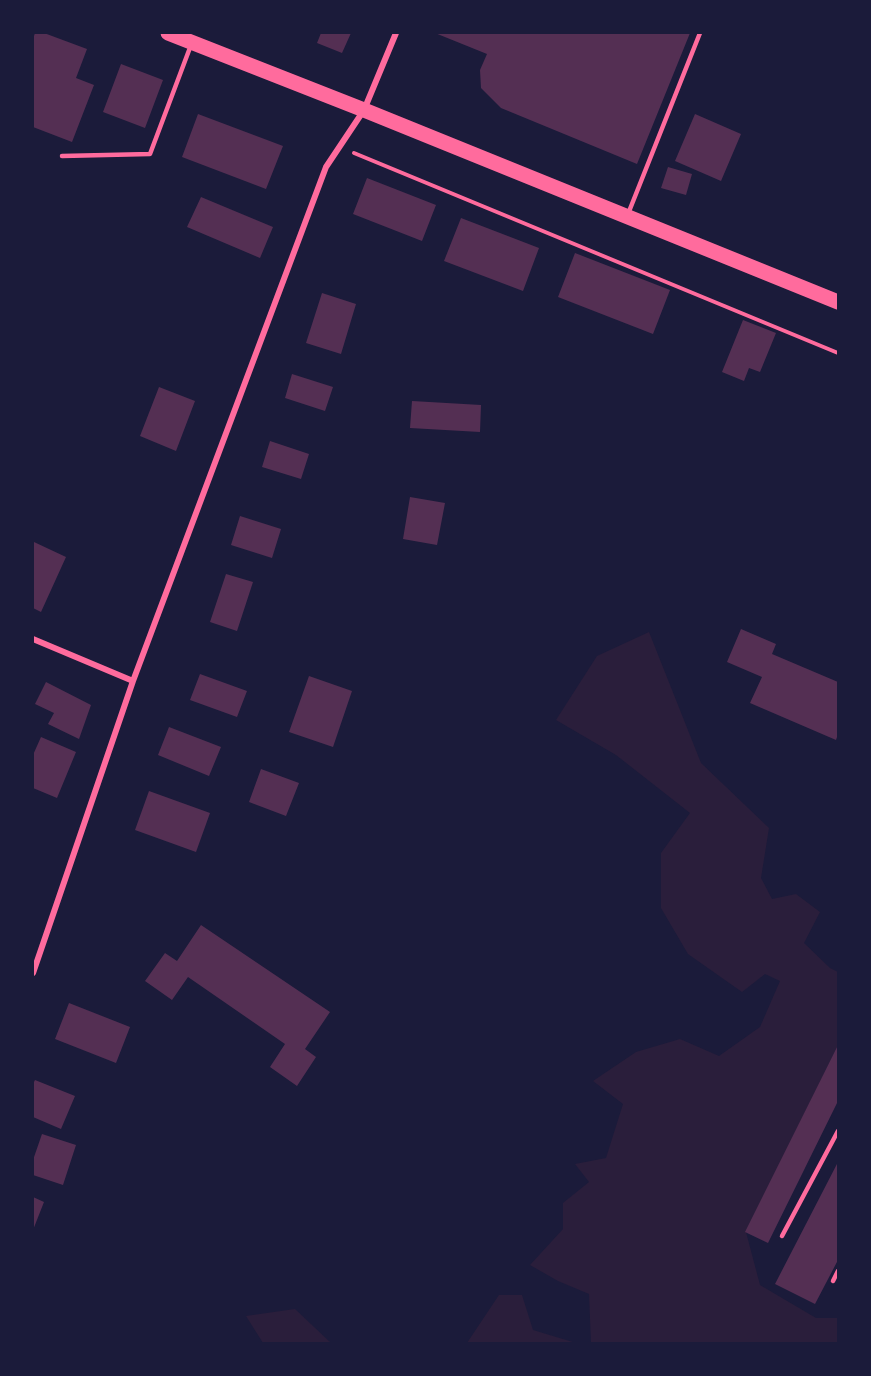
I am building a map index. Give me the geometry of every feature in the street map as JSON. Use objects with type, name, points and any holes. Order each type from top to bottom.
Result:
[{"type":"main road","points":[[168,33],[838,302]]},
{"type":"street","points":[[33,973],[133,681],[326,167],[364,110],[396,33]]},
{"type":"street","points":[[33,639],[133,681]]},
{"type":"lane","points":[[627,216],[700,33]]},
{"type":"lane","points":[[62,156],[150,154],[192,43]]},
{"type":"lane","points":[[782,1236],[838,1131]]},
{"type":"lane","points":[[833,1281],[838,1271]]},
{"type":"path","points":[[339,147],[838,353]]},
{"type":"shaded area","points":[[649,632],[701,763],[769,828],[761,878],[772,899],[796,894],[820,912],[804,943],[830,968],[838,972],[838,1045],[746,1232],[760,1285],[816,1318],[838,1318],[838,1343],[591,1343],[589,1294],[558,1281],[530,1265],[563,1229],[563,1203],[589,1182],[575,1164],[606,1158],[623,1104],[593,1081],[636,1052],[680,1039],[719,1056],[760,1027],[780,981],[765,974],[742,992],[688,954],[661,908],[661,853],[690,813],[616,755],[556,720],[597,656]]},
{"type":"shaded area","points":[[499,1295],[522,1295],[533,1330],[576,1343],[467,1343]]},
{"type":"shaded area","points":[[295,1309],[331,1343],[263,1343],[246,1316]]},
{"type":"building","points":[[35,33],[44,33],[87,49],[76,78],[94,85],[72,142],[33,127],[33,39]]},
{"type":"building","points":[[321,33],[351,33],[342,53],[317,43]]},
{"type":"building","points":[[435,33],[690,33],[637,164],[501,108],[481,88],[480,70],[487,54]]},
{"type":"building","points":[[121,64],[163,80],[145,128],[103,112]]},
{"type":"building","points":[[198,114],[283,146],[266,189],[182,157]]},
{"type":"building","points":[[695,114],[741,134],[721,181],[675,161]]},
{"type":"building","points":[[668,167],[692,174],[686,195],[661,188]]},
{"type":"building","points":[[367,178],[436,205],[422,241],[353,214]]},
{"type":"building","points":[[201,197],[273,227],[260,258],[187,227]]},
{"type":"building","points":[[461,218],[539,248],[523,291],[444,261]]},
{"type":"building","points":[[575,253],[670,290],[653,334],[558,297]]},
{"type":"building","points":[[322,293],[356,304],[341,354],[306,343]]},
{"type":"building","points":[[743,320],[776,333],[760,372],[749,368],[744,381],[722,372]]},
{"type":"building","points":[[292,374],[333,387],[325,411],[285,398]]},
{"type":"building","points":[[159,387],[195,401],[176,451],[140,436]]},
{"type":"building","points":[[412,401],[481,405],[480,432],[410,428]]},
{"type":"building","points":[[270,441],[309,454],[301,479],[262,467]]},
{"type":"building","points":[[410,497],[445,503],[437,545],[403,539]]},
{"type":"building","points":[[240,516],[281,529],[272,558],[231,545]]},
{"type":"building","points":[[34,542],[66,557],[41,612],[33,608]]},
{"type":"building","points":[[226,574],[253,582],[237,631],[210,622]]},
{"type":"building","points":[[741,629],[776,644],[772,654],[838,682],[836,740],[750,703],[762,677],[727,662]]},
{"type":"building","points":[[200,674],[247,691],[237,717],[190,700]]},
{"type":"building","points":[[309,676],[352,691],[333,747],[289,732]]},
{"type":"building","points":[[46,682],[91,705],[79,739],[48,724],[54,713],[35,704]]},
{"type":"building","points":[[169,727],[221,747],[209,776],[158,755]]},
{"type":"building","points":[[41,737],[76,752],[57,798],[33,788],[33,755]]},
{"type":"building","points":[[261,769],[299,783],[286,816],[249,802]]},
{"type":"building","points":[[149,791],[210,813],[196,852],[135,830]]},
{"type":"building","points":[[201,925],[330,1012],[305,1049],[316,1057],[297,1086],[270,1067],[285,1044],[188,977],[172,1000],[145,981],[165,953],[177,961]]},
{"type":"building","points":[[69,1003],[130,1027],[116,1063],[55,1039]]},
{"type":"building","points":[[838,1045],[838,1101],[768,1243],[745,1232]]},
{"type":"building","points":[[35,1080],[75,1096],[61,1129],[33,1117]]},
{"type":"building","points":[[42,1134],[76,1145],[63,1185],[33,1175],[33,1160]]},
{"type":"building","points":[[838,1162],[838,1260],[815,1304],[775,1284]]},
{"type":"building","points":[[33,1197],[44,1202],[33,1230]]}]
